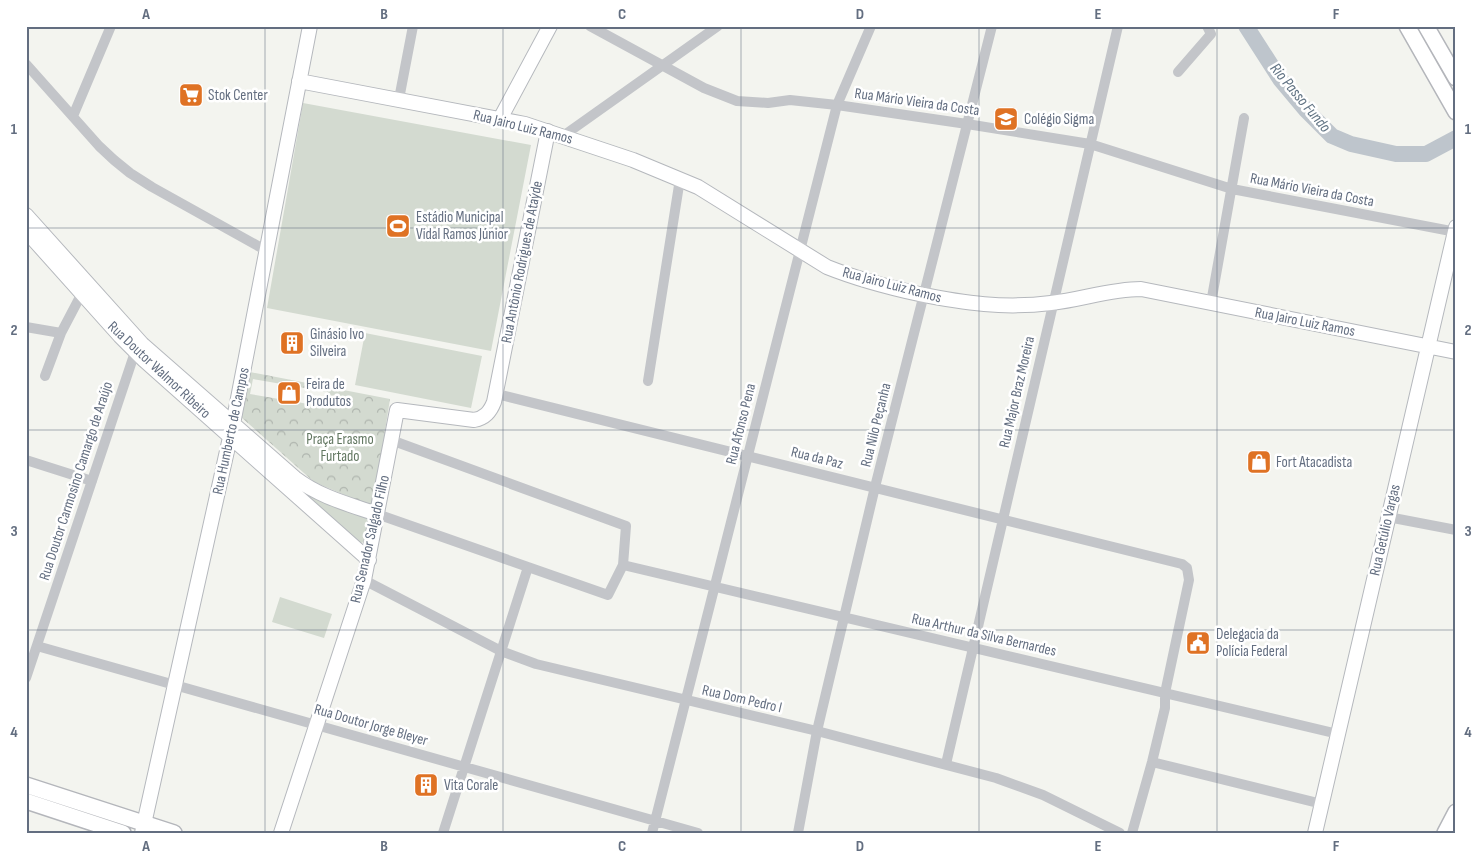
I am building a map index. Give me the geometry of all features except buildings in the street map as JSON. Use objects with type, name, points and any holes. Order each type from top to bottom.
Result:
[{"type":"main road","points":[[1407,26],[1456,112]]},
{"type":"main road","points":[[1426,26],[1455,77]]},
{"type":"main road","points":[[26,785],[143,828],[174,833]]},
{"type":"main road","points":[[26,801],[123,833]]},
{"type":"main road","points":[[1445,833],[1456,812]]},
{"type":"street","points":[[73,116],[111,26]]},
{"type":"street","name":"Rua Humberto de Campos","points":[[143,828],[232,431],[310,26]]},
{"type":"street","points":[[399,100],[413,26]]},
{"type":"street","points":[[500,119],[550,26]]},
{"type":"street","name":"Rua Mário Vieira da Costa","points":[[590,26],[704,88],[737,101],[754,103],[798,101],[967,124],[1090,144],[1232,189],[1455,231]]},
{"type":"street","points":[[563,136],[718,26]]},
{"type":"street","name":"Rua Afonso Pena","points":[[652,833],[837,106],[871,26]]},
{"type":"street","name":"Rua Nilo Peçanha","points":[[798,833],[817,731],[875,488],[992,26]]},
{"type":"street","name":"Rua Major Braz Moreira","points":[[946,764],[1118,26]]},
{"type":"street","points":[[1178,72],[1211,34],[1207,26]]},
{"type":"street","points":[[26,64],[114,160],[130,173],[267,252]]},
{"type":"street","name":"Rua Jairo Luiz Ramos","points":[[300,80],[500,119],[548,131],[633,160],[680,179],[722,200],[827,267],[871,283],[924,295],[995,306],[1053,303],[1124,289],[1155,291],[1456,352]]},
{"type":"street","points":[[1211,303],[1244,118]]},
{"type":"street","name":"Rua Antônio Rodrigues de Ataýde","points":[[496,394],[548,131]]},
{"type":"street","points":[[648,382],[680,179]]},
{"type":"street","name":"Rua Doutor Walmor Ribeiro","points":[[26,215],[142,344],[369,560]]},
{"type":"street","name":"Rua Doutor Walmor Ribeiro","points":[[26,231],[135,352],[232,431],[311,490],[328,498],[377,514]]},
{"type":"street","name":"Rua Getúlio Vargas","points":[[1315,833],[1455,231]]},
{"type":"street","points":[[45,376],[61,334],[82,293]]},
{"type":"street","points":[[26,327],[61,334]]},
{"type":"street","name":"Rua Doutor Carmosino Camargo de Araújo","points":[[26,678],[135,352]]},
{"type":"street","name":"Rua Senador Salgado Filho","points":[[281,833],[364,580],[397,410],[465,420],[481,419],[492,408],[496,394]]},
{"type":"street","name":"Rua da Paz","points":[[496,394],[1175,562],[1187,568],[1189,580],[1165,693]]},
{"type":"street","points":[[377,514],[608,595],[623,565],[626,526],[391,440]]},
{"type":"street","points":[[26,460],[92,481]]},
{"type":"street","points":[[1388,517],[1456,530]]},
{"type":"street","name":"Rua Arthur da Silva Bernardes","points":[[623,565],[1338,734]]},
{"type":"street","points":[[444,833],[528,567]]},
{"type":"street","name":"Rua Dom Pedro I","points":[[364,580],[501,650],[536,664],[946,764],[1020,786],[1120,833]]},
{"type":"street","name":"Rua Doutor Jorge Bleyer","points":[[37,646],[698,833]]},
{"type":"street","points":[[1132,833],[1165,708],[1165,693]]},
{"type":"street","points":[[1152,762],[1322,804]]},
{"type":"green space","name":"Estádio Municipal Vidal Ramos Júnior","points":[[303,103],[531,145],[491,351],[267,308]]},
{"type":"green space","points":[[365,333],[482,356],[471,408],[355,385]]},
{"type":"green space","name":"Praça Erasmo Furtado","points":[[250,372],[390,399],[373,507],[314,482],[241,417]],"holes":[[[253,379],[328,392],[326,407],[250,394]]]},
{"type":"green space","points":[[235,432],[311,496],[367,516],[369,522],[365,542],[360,543]]},
{"type":"green space","points":[[280,597],[332,614],[324,638],[272,622]]},
{"type":"waterway","name":"Rio Passo Fundo","points":[[1246,26],[1280,79],[1306,110],[1332,136],[1351,144],[1396,154],[1426,154],[1456,138]]},
{"type":"place","name":"Stok Center","points":[[191,95]]},
{"type":"place","name":"Colégio Sigma","points":[[1006,119]]},
{"type":"place","name":"Estádio Municipal Vidal Ramos Júnior","points":[[398,226]]},
{"type":"place","name":"Ginásio Ivo Silveira","points":[[292,343]]},
{"type":"place","name":"Feira de Produtos","points":[[289,393]]},
{"type":"place","name":"Fort Atacadista","points":[[1259,462]]},
{"type":"place","name":"Delegacia da Polícia Federal","points":[[1198,643]]},
{"type":"place","name":"Vita Corale","points":[[426,785]]}]
